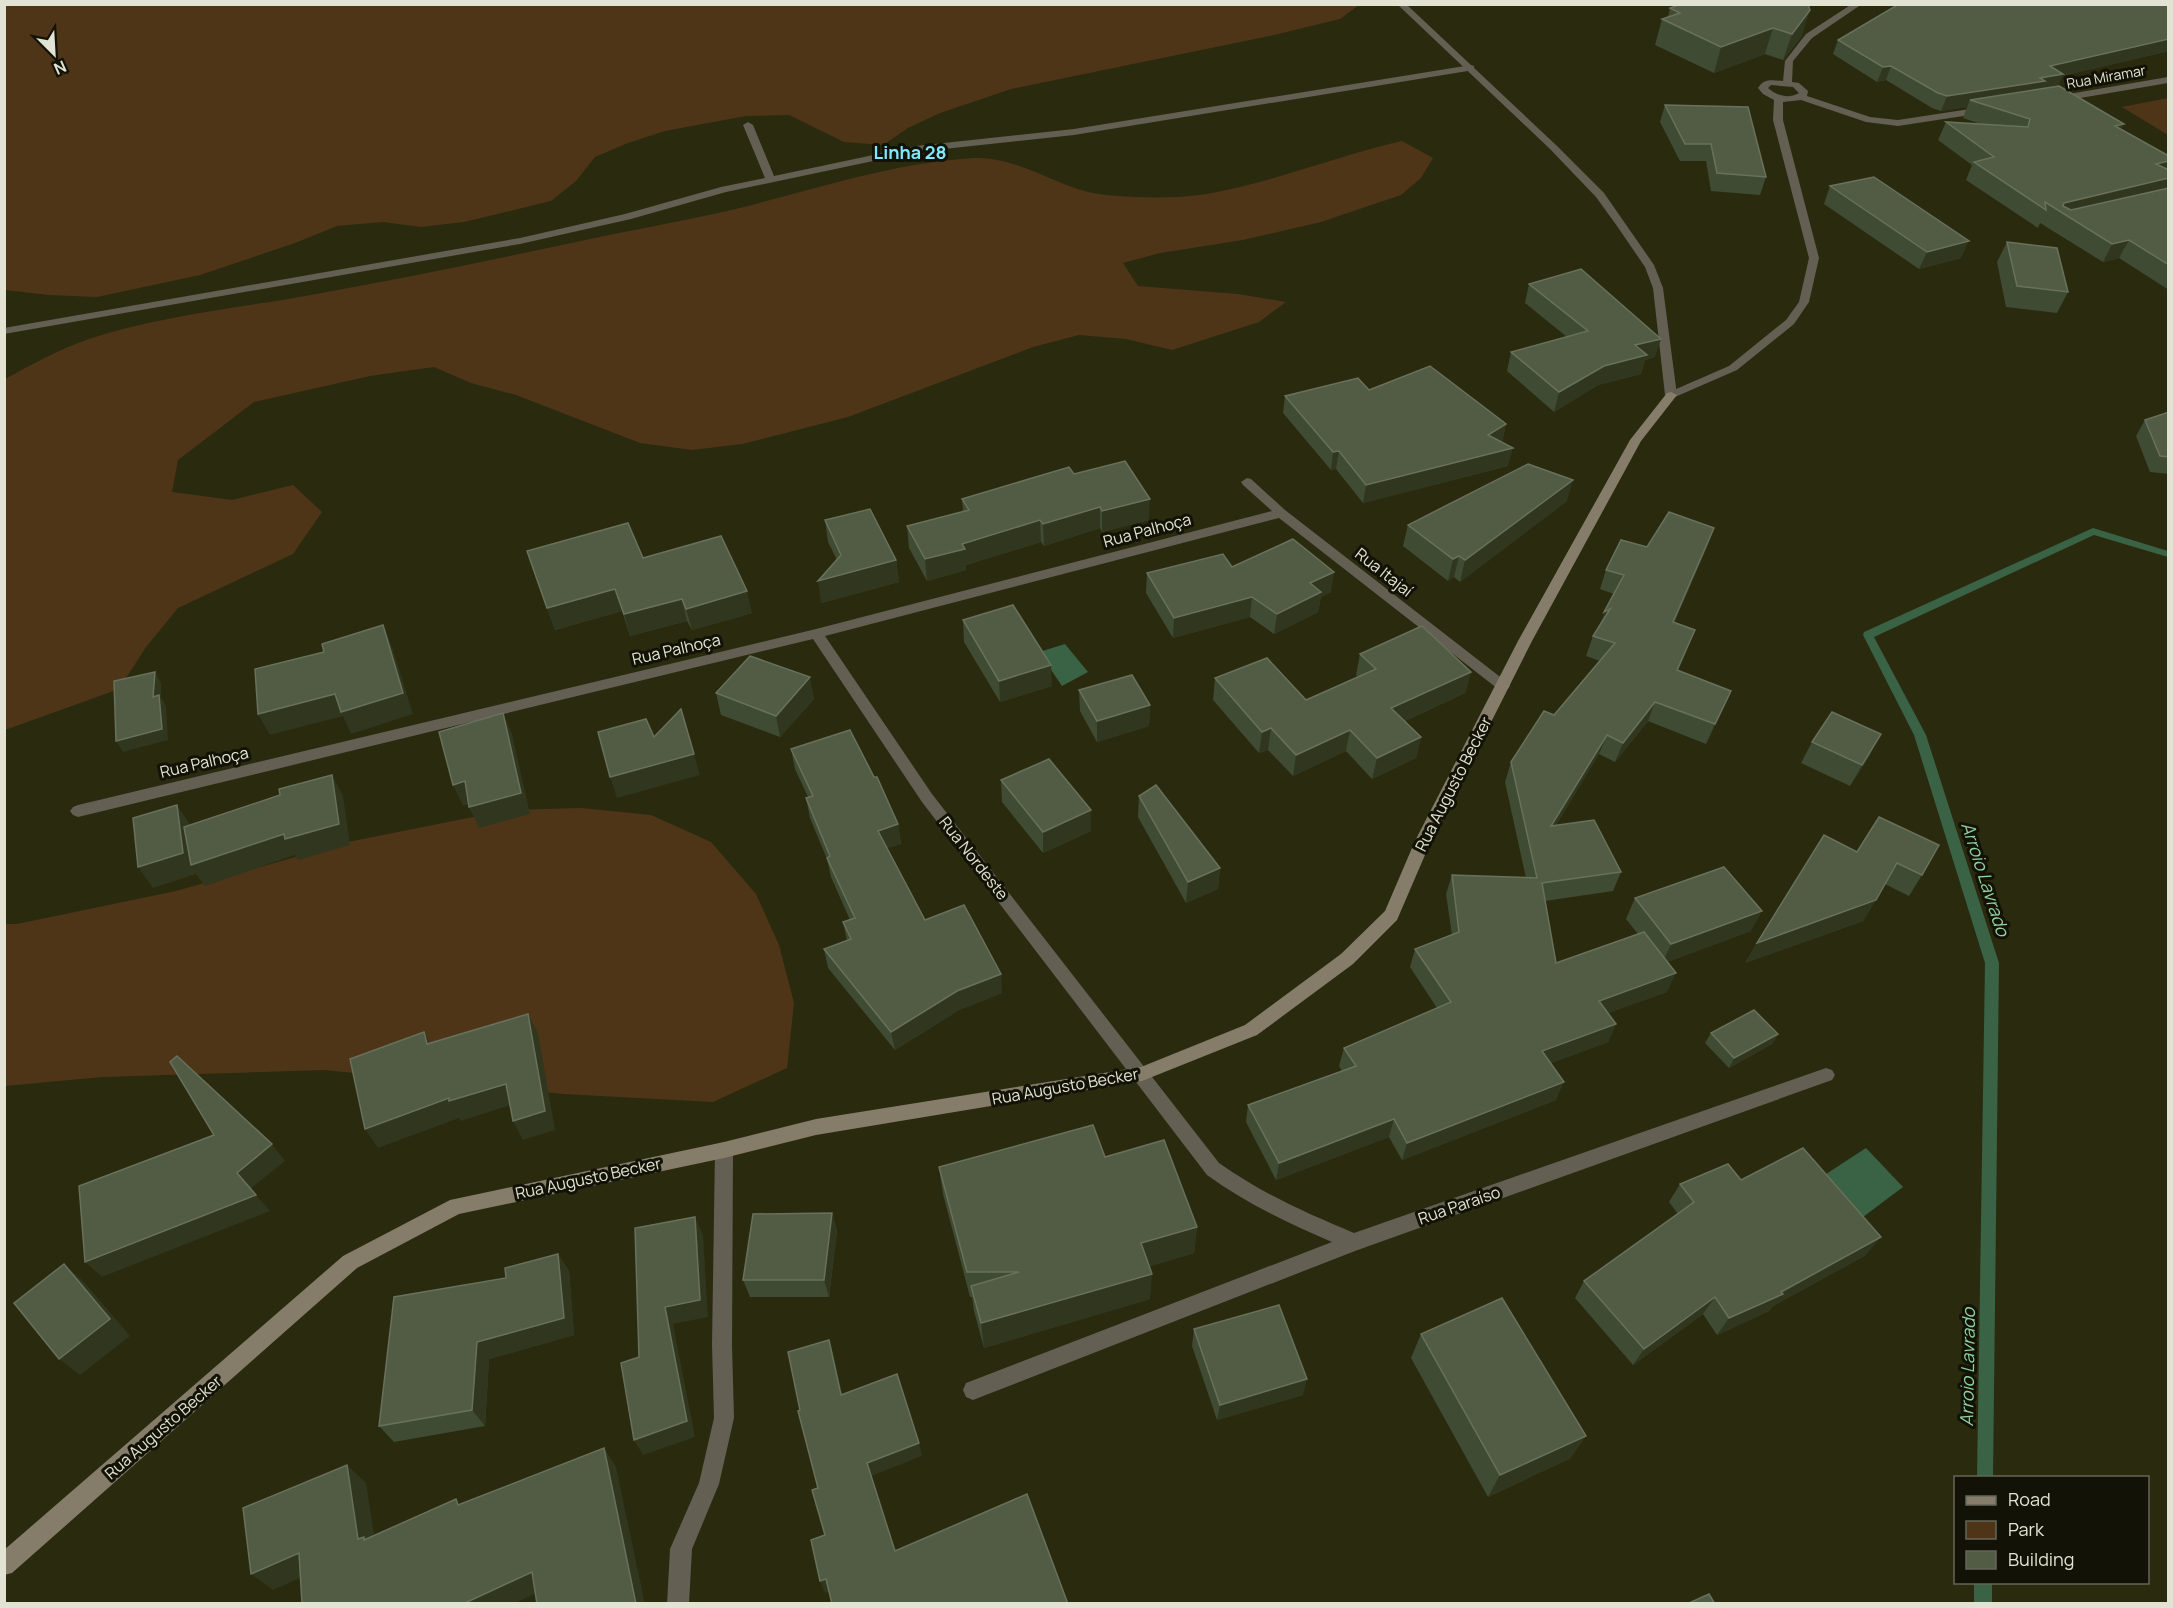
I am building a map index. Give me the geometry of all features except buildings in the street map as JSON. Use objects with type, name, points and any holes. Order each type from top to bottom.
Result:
[{"type":"main road","name":"Rua Augusto Becker","points":[[4,1565],[350,1262],[456,1206],[724,1150],[816,1127],[1142,1074],[1251,1030],[1347,959],[1391,915],[1423,841],[1525,640],[1636,440],[1671,395]]},
{"type":"street","points":[[1401,4],[1471,68],[1600,195],[1650,267],[1658,288],[1671,395]]},
{"type":"street","points":[[1787,82],[1789,61],[1809,36],[1858,4]]},
{"type":"street","points":[[4,332],[575,230],[724,189],[916,149],[1074,132],[1471,68]]},
{"type":"street","name":"Rua Miramar","points":[[2044,101],[2169,80]]},
{"type":"street","points":[[1802,97],[1804,93],[1802,88],[1787,82],[1765,84],[1763,88],[1765,92],[1779,98],[1802,97],[1869,120],[1898,123],[1988,109]]},
{"type":"street","points":[[2067,97],[2077,104]]},
{"type":"street","name":"Rua Augusto Becker","points":[[1671,395],[1733,368],[1790,322],[1804,302],[1814,258],[1778,120],[1779,98]]},
{"type":"street","points":[[748,125],[770,179]]},
{"type":"street","name":"Rua Itajaí","points":[[1247,482],[1281,513],[1503,686]]},
{"type":"street","name":"Rua Palhoça","points":[[78,811],[816,634],[1281,513]]},
{"type":"street","name":"Rua Nordeste","points":[[816,634],[927,798],[1142,1074]]},
{"type":"street","points":[[1142,1074],[1213,1169],[1247,1193],[1292,1216],[1354,1242]]},
{"type":"street","name":"Rua Paraíso","points":[[973,1390],[1354,1242],[1826,1075]]},
{"type":"street","points":[[678,1604],[681,1549],[709,1484],[724,1418],[722,1345],[724,1150]]},
{"type":"green space","points":[[4,5],[1359,5],[1340,19],[1274,35],[1011,89],[940,113],[908,128],[883,145],[844,142],[789,115],[746,116],[665,131],[595,157],[576,181],[551,201],[464,222],[421,227],[383,222],[337,226],[295,243],[200,275],[97,297],[5,290]]},
{"type":"green space","points":[[2168,98],[2168,135],[2122,107]]},
{"type":"green space","points":[[1402,141],[1433,158],[1421,178],[1401,195],[1321,222],[1243,240],[1160,253],[1123,263],[1138,286],[1238,294],[1286,302],[1259,322],[1172,350],[1126,339],[1079,335],[1033,347],[848,417],[742,444],[692,450],[640,443],[516,395],[471,383],[434,367],[370,376],[254,402],[178,460],[172,492],[232,500],[293,485],[322,512],[293,554],[178,608],[146,647],[119,689],[5,730],[5,379],[67,347],[145,324],[391,280],[698,217],[860,176],[946,160],[974,158],[1008,162],[1073,187],[1106,195],[1195,196],[1281,176]]},
{"type":"green space","points":[[581,808],[651,815],[711,842],[756,894],[779,945],[794,1003],[787,1068],[713,1102],[564,1094],[324,1070],[102,1077],[5,1086],[4,924],[17,924],[176,891],[348,842],[508,810]]},
{"type":"shaded area","points":[[1065,644],[1088,672],[1062,686],[1039,652]]},
{"type":"shaded area","points":[[1866,1148],[1903,1187],[1863,1217],[1820,1178]]},
{"type":"waterway","name":"Arroio Lavrado","points":[[1985,1476],[1992,963],[1920,735],[1868,635],[2093,531],[2168,554]]},
{"type":"waterway","name":"Arroio Lavrado","points":[[1983,1584],[1983,1604]]},
{"type":"district","name":"Linha 28","points":[[910,153]]}]
